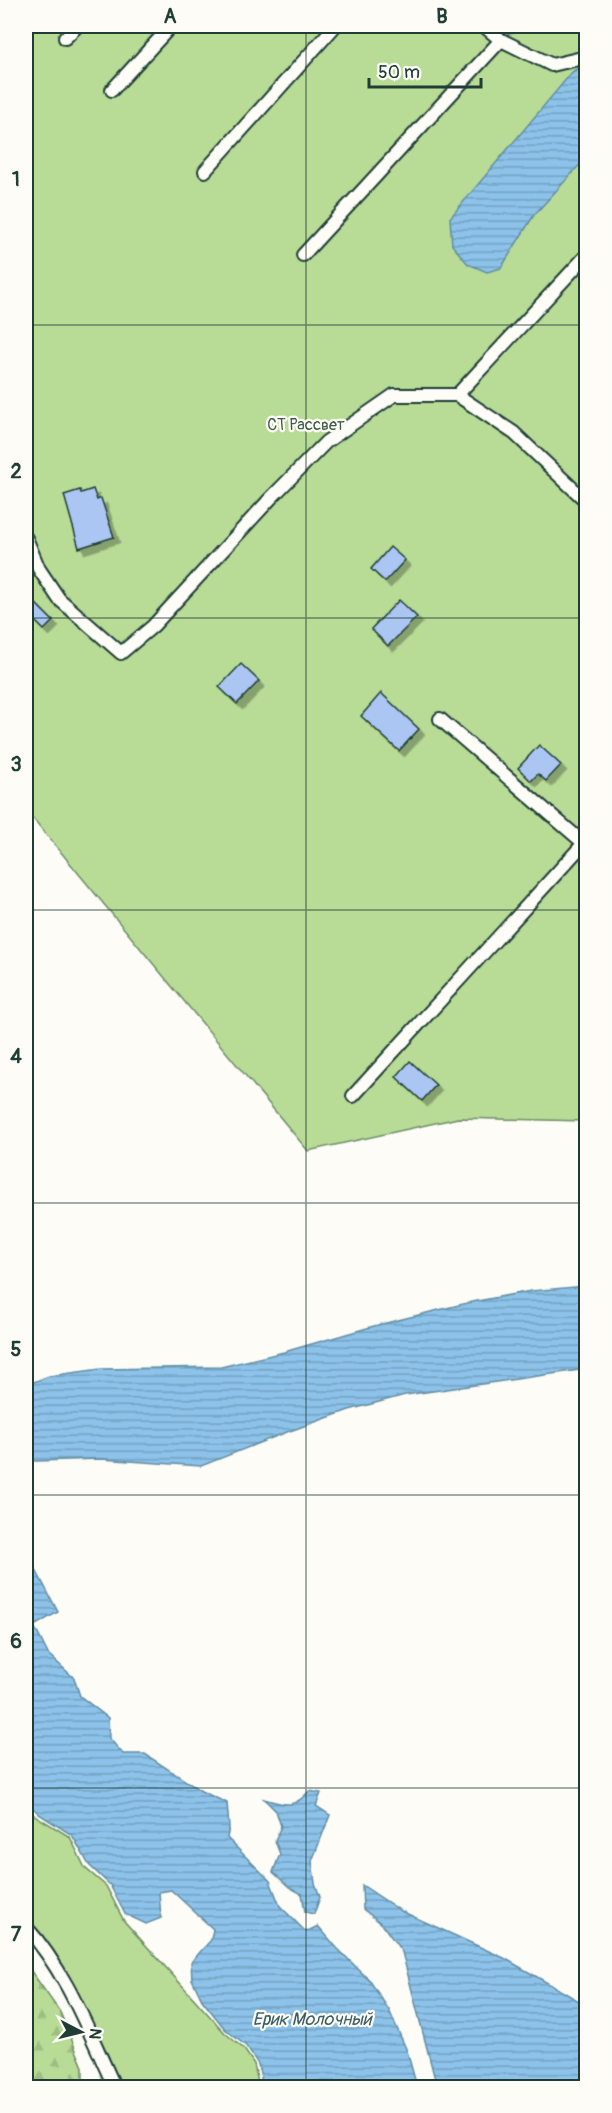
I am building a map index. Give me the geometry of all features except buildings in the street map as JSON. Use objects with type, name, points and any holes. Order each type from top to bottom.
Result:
[{"type":"street","points":[[65,38],[77,26]]},
{"type":"street","points":[[112,90],[171,26]]},
{"type":"street","points":[[204,171],[335,26]]},
{"type":"street","points":[[484,26],[501,40],[552,64],[586,57]]},
{"type":"street","points":[[303,255],[501,40]]},
{"type":"street","points":[[457,395],[586,256]]},
{"type":"street","points":[[26,538],[39,569],[59,599],[121,653],[153,626],[326,441],[394,395],[457,395],[514,433],[586,501]]},
{"type":"street","points":[[353,1096],[586,843],[440,719]]},
{"type":"street","points":[[26,1927],[39,1941],[69,1990],[116,2088]]},
{"type":"green space","name":"СТ Рассвет","points":[[26,26],[478,26],[493,38],[542,26],[586,26],[586,1121],[458,1118],[308,1151],[26,810]]},
{"type":"green space","points":[[26,1807],[31,1813],[70,1837],[85,1868],[106,1886],[124,1921],[225,2033],[244,2049],[254,2064],[259,2087],[117,2087],[71,1990],[26,1925]]},
{"type":"green space","points":[[26,1964],[60,2012],[83,2067],[83,2087],[26,2087]]},
{"type":"water","points":[[583,65],[586,68],[586,158],[534,215],[501,268],[487,272],[468,264],[452,245],[450,218],[573,71]]},
{"type":"water","points":[[586,1286],[586,1369],[405,1395],[349,1410],[201,1466],[101,1459],[26,1460],[26,1385],[49,1376],[101,1369],[221,1367],[467,1303],[531,1291]]},
{"type":"water","name":"Ерик Молочный","points":[[26,1551],[58,1612],[34,1626],[48,1654],[74,1678],[80,1696],[108,1718],[109,1738],[123,1754],[145,1754],[201,1791],[227,1803],[229,1827],[227,1838],[270,1881],[280,1906],[306,1932],[318,1926],[370,1981],[389,2010],[407,2051],[417,2087],[263,2087],[258,2064],[246,2046],[225,2029],[202,2000],[192,1979],[191,1962],[211,1940],[213,1929],[171,1890],[159,1892],[161,1918],[146,1924],[125,1914],[110,1885],[89,1865],[72,1835],[39,1814],[26,1801]]},
{"type":"water","points":[[309,1791],[321,1793],[316,1806],[330,1815],[312,1861],[315,1883],[320,1897],[314,1914],[305,1912],[302,1894],[289,1887],[273,1872],[280,1854],[275,1841],[281,1826],[276,1811],[264,1799],[289,1804],[299,1801]]},
{"type":"water","points":[[362,1885],[401,1911],[504,1958],[586,2005],[586,2087],[437,2087],[402,1952],[382,1924],[363,1909]]}]
